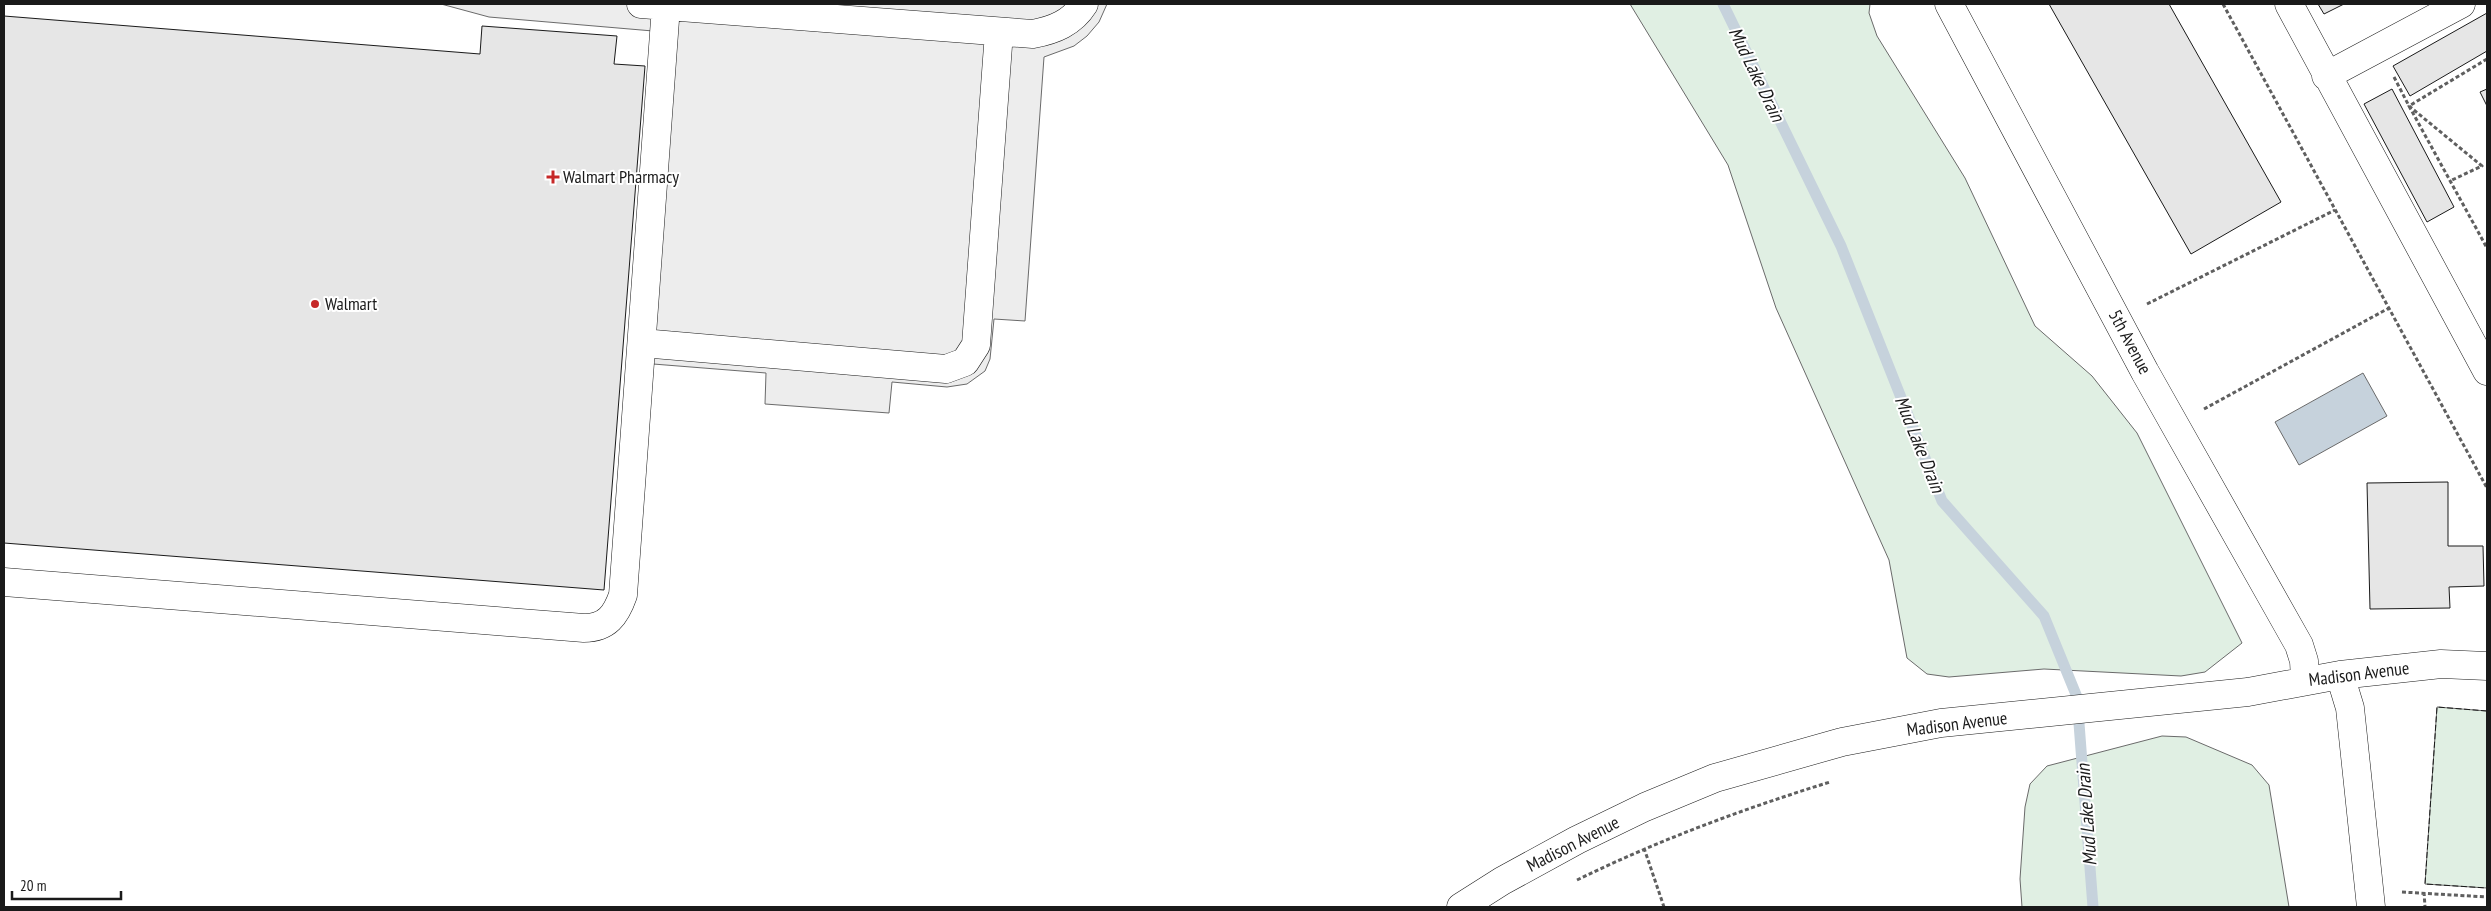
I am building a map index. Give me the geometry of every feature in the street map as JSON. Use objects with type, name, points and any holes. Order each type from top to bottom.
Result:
[{"type":"street","points":[[4,582],[584,628],[604,625],[619,608],[623,596],[642,342],[654,5],[1033,34],[1051,30],[1067,22],[1084,4]]},
{"type":"street","name":"5th Avenue","points":[[1949,4],[2145,372],[2299,645],[2304,660],[2305,680]]},
{"type":"street","points":[[2289,4],[2326,76],[2487,371]]},
{"type":"street","points":[[2326,76],[2378,48],[2422,13],[2461,4]]},
{"type":"street","points":[[642,342],[946,369],[965,362],[976,345],[999,32]]},
{"type":"street","name":"Madison Avenue","points":[[1461,907],[1502,881],[1577,840],[1645,807],[1715,778],[1842,742],[1941,723],[2248,692],[2340,675],[2441,664],[2487,666]]},
{"type":"street","points":[[2340,675],[2350,708],[2370,899]]},
{"type":"path","points":[[2223,4],[2487,488]]},
{"type":"path","points":[[2378,48],[2487,248]]},
{"type":"path","points":[[2409,106],[2487,59]]},
{"type":"path","points":[[2409,106],[2482,166],[2450,181]]},
{"type":"path","points":[[2146,304],[2335,210]]},
{"type":"path","points":[[2142,295],[2151,311]]},
{"type":"path","points":[[2204,409],[2389,308]]},
{"type":"path","points":[[2199,400],[2208,418]]},
{"type":"path","points":[[1570,884],[1644,848],[1754,806],[1836,780]]},
{"type":"path","points":[[1644,848],[1664,907]]},
{"type":"path","points":[[2370,899],[2424,892],[2487,897]]},
{"type":"path","points":[[2424,892],[2426,907]]},
{"type":"green space","points":[[1630,4],[1870,4],[1869,13],[1877,36],[1965,178],[2035,326],[2092,376],[2137,433],[2242,643],[2205,672],[2181,676],[2044,669],[1949,677],[1927,674],[1907,658],[1889,560],[1776,308],[1728,165]]},
{"type":"green space","points":[[2437,707],[2487,711],[2487,888],[2425,884]]},
{"type":"green space","points":[[2162,736],[2186,737],[2252,765],[2269,785],[2289,907],[2022,907],[2020,879],[2025,807],[2030,784],[2047,766]]},
{"type":"shaded area","points":[[441,4],[1107,4],[1099,22],[1087,36],[1074,46],[1044,57],[1025,321],[994,319],[990,359],[985,371],[967,384],[947,387],[892,382],[889,413],[765,404],[766,373],[628,362],[653,31],[489,17]]},
{"type":"shaded area","points":[[2363,373],[2387,416],[2299,465],[2275,422]]},
{"type":"building","points":[[2049,4],[2169,4],[2281,202],[2191,254]]},
{"type":"building","points":[[2318,4],[2344,4],[2324,14]]},
{"type":"building","points":[[2487,13],[2487,51],[2410,96],[2393,66]]},
{"type":"building","name":"Walmart","points":[[4,16],[480,54],[482,26],[617,36],[614,64],[645,66],[604,590],[4,543]]},
{"type":"building","points":[[2392,89],[2454,207],[2427,222],[2364,104]]},
{"type":"building","points":[[2487,89],[2487,106],[2480,92]]},
{"type":"building","points":[[2448,482],[2448,546],[2483,546],[2484,586],[2449,587],[2450,608],[2370,609],[2367,483]]},
{"type":"waterway","name":"Mud Lake Drain","points":[[1723,4],[1841,246],[1942,501],[2044,616],[2077,697],[2093,907]]},
{"type":"fence","points":[[2487,711],[2437,707],[2425,884],[2487,888]]},
{"type":"place","name":"Walmart Pharmacy","points":[[553,177]]},
{"type":"place","name":"Walmart","points":[[315,304]]}]
